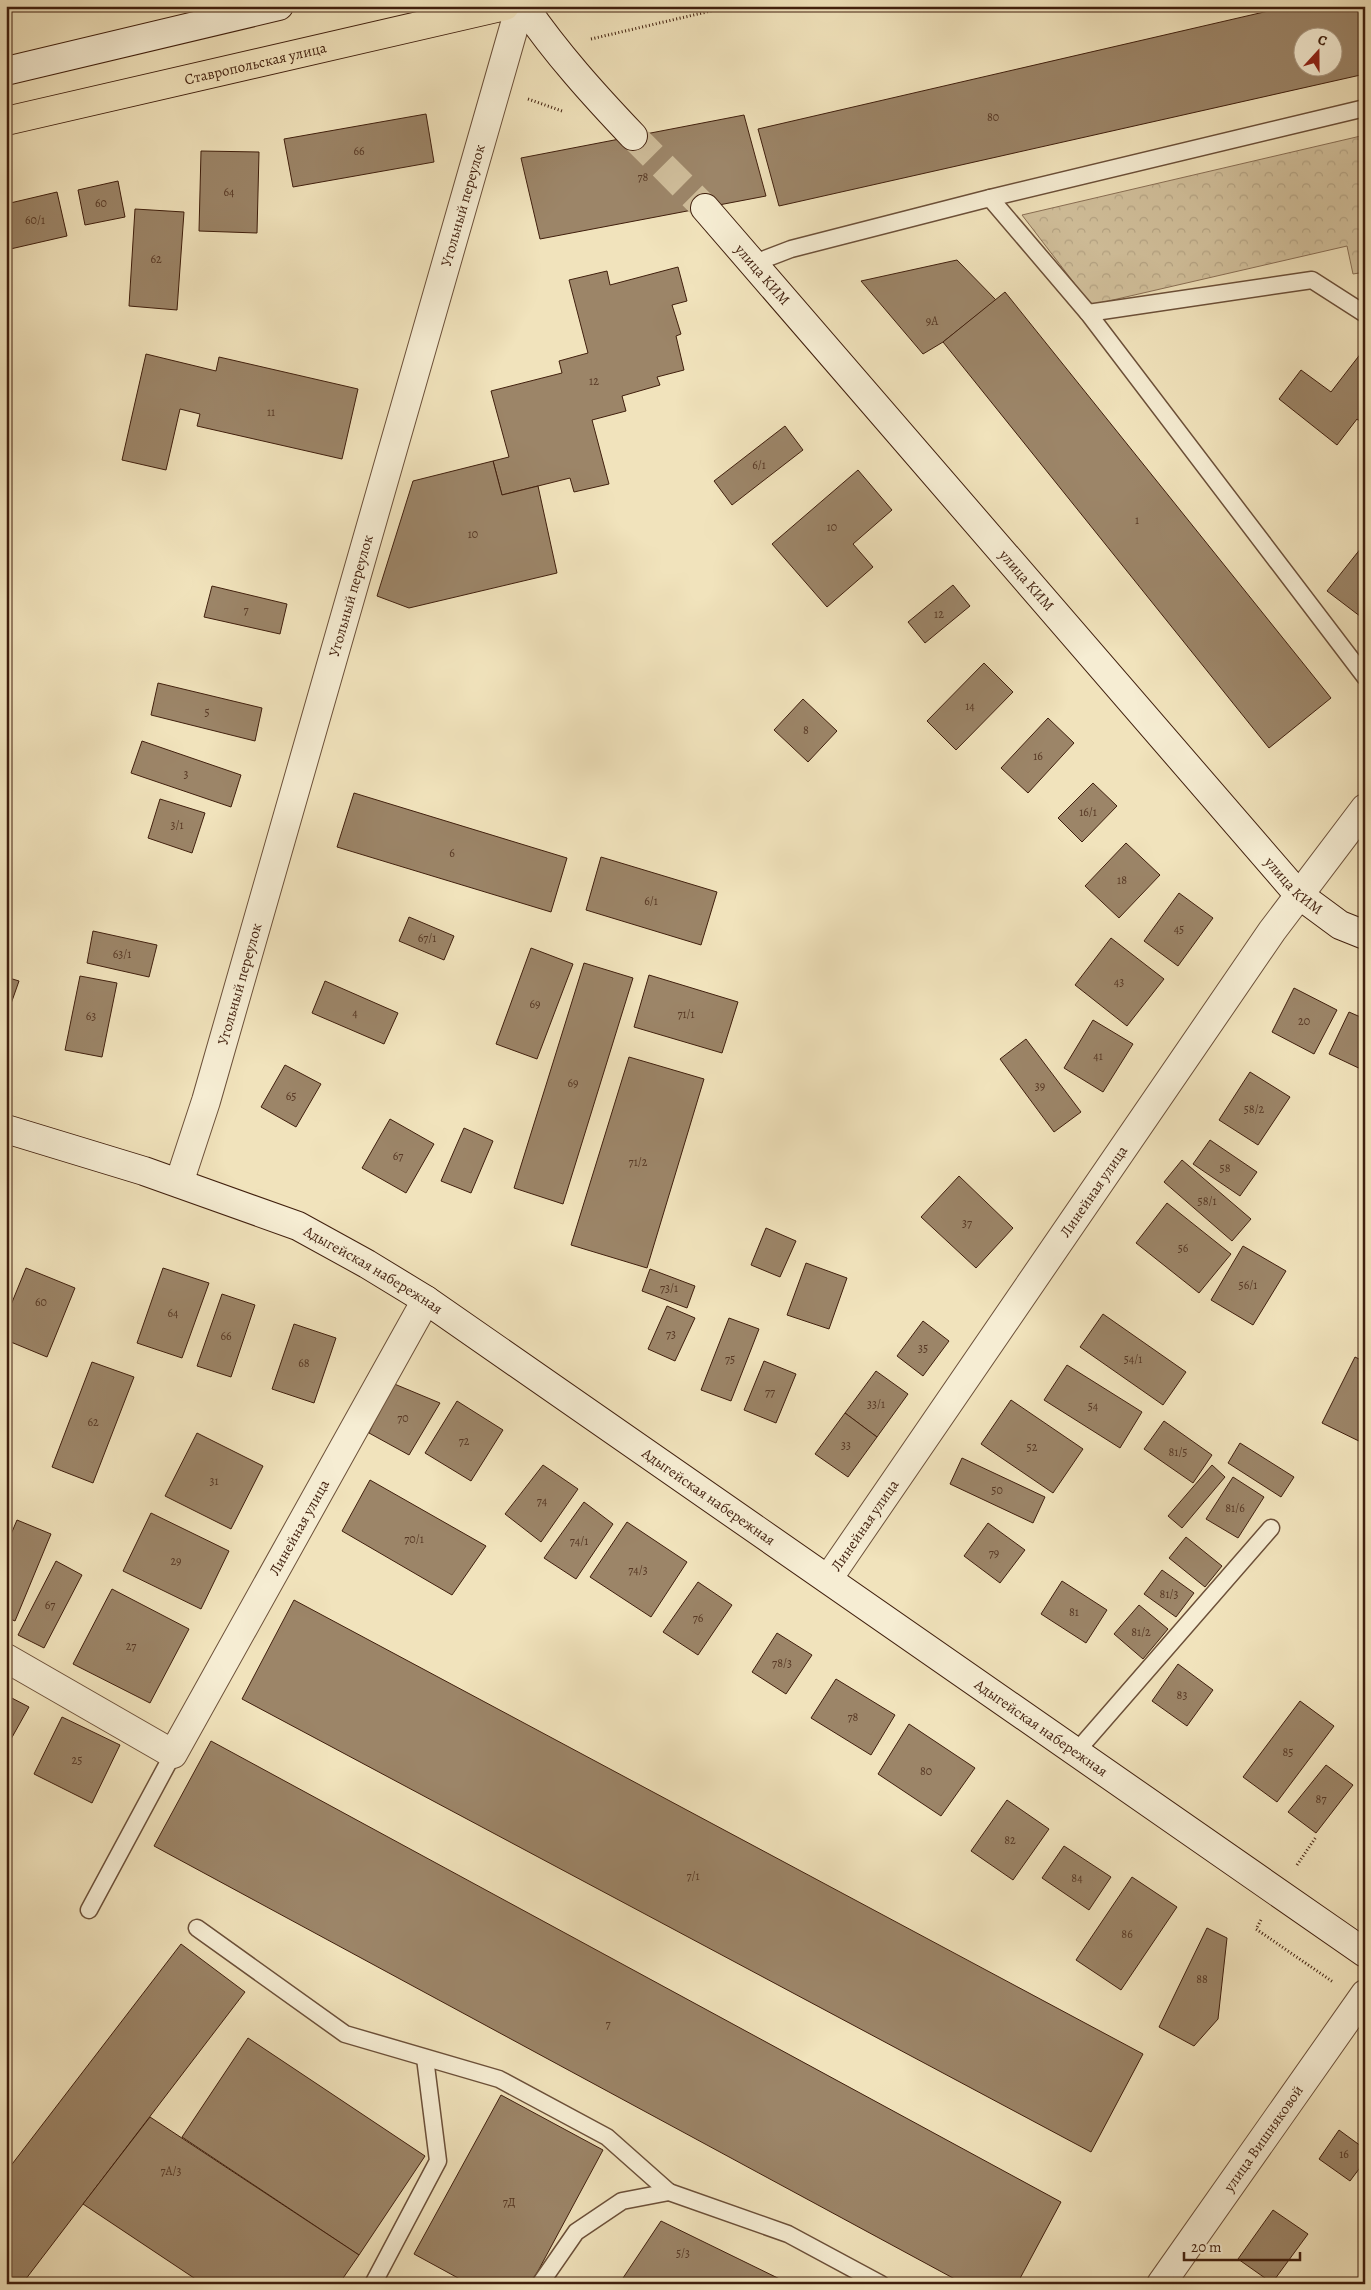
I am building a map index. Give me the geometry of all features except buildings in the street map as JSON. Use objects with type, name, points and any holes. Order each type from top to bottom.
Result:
[{"type":"main road","name":"Ставропольская улица","points":[[6,121],[505,6]]},
{"type":"street","points":[[6,71],[279,6]]},
{"type":"street","points":[[522,6],[548,41],[594,96],[633,136]]},
{"type":"street","name":"Угольный переулок","points":[[179,1183],[209,1091],[496,87],[522,6]]},
{"type":"street","name":"улица КИМ","points":[[705,208],[1298,894],[1340,925],[1365,935]]},
{"type":"street","name":"Линейная улица","points":[[828,1579],[1298,894],[1365,808]]},
{"type":"street","name":"Адыгейская набережная","points":[[6,1129],[32,1135],[179,1183],[298,1226],[367,1264],[426,1300],[1365,1953]]},
{"type":"street","name":"Линейная улица","points":[[173,1754],[426,1300]]},
{"type":"street","points":[[6,1658],[173,1754]]},
{"type":"street","name":"улица Вишняковой","points":[[1160,2284],[1363,1998]]},
{"type":"lane","points":[[752,264],[791,250],[990,198],[1365,108]]},
{"type":"lane","points":[[990,198],[1088,313],[1365,677]]},
{"type":"lane","points":[[1088,313],[1312,280],[1365,314]]},
{"type":"lane","points":[[1076,1752],[1271,1528]]},
{"type":"lane","points":[[89,1910],[173,1754]]},
{"type":"lane","points":[[197,1928],[345,2034],[499,2079],[607,2137],[669,2192],[788,2234],[880,2284]]},
{"type":"lane","points":[[374,2284],[438,2161],[425,2058]]},
{"type":"lane","points":[[540,2284],[576,2232],[622,2201],[669,2192]]},
{"type":"path","points":[[583,41],[732,6]]},
{"type":"path","points":[[496,87],[571,115],[594,96]]},
{"type":"path","points":[[1256,1929],[1363,1998]]},
{"type":"green space","points":[[1365,135],[1365,272],[1353,274],[1347,246],[1091,305],[1022,215]]},
{"type":"tunnel","points":[[633,136],[705,208]]}]
